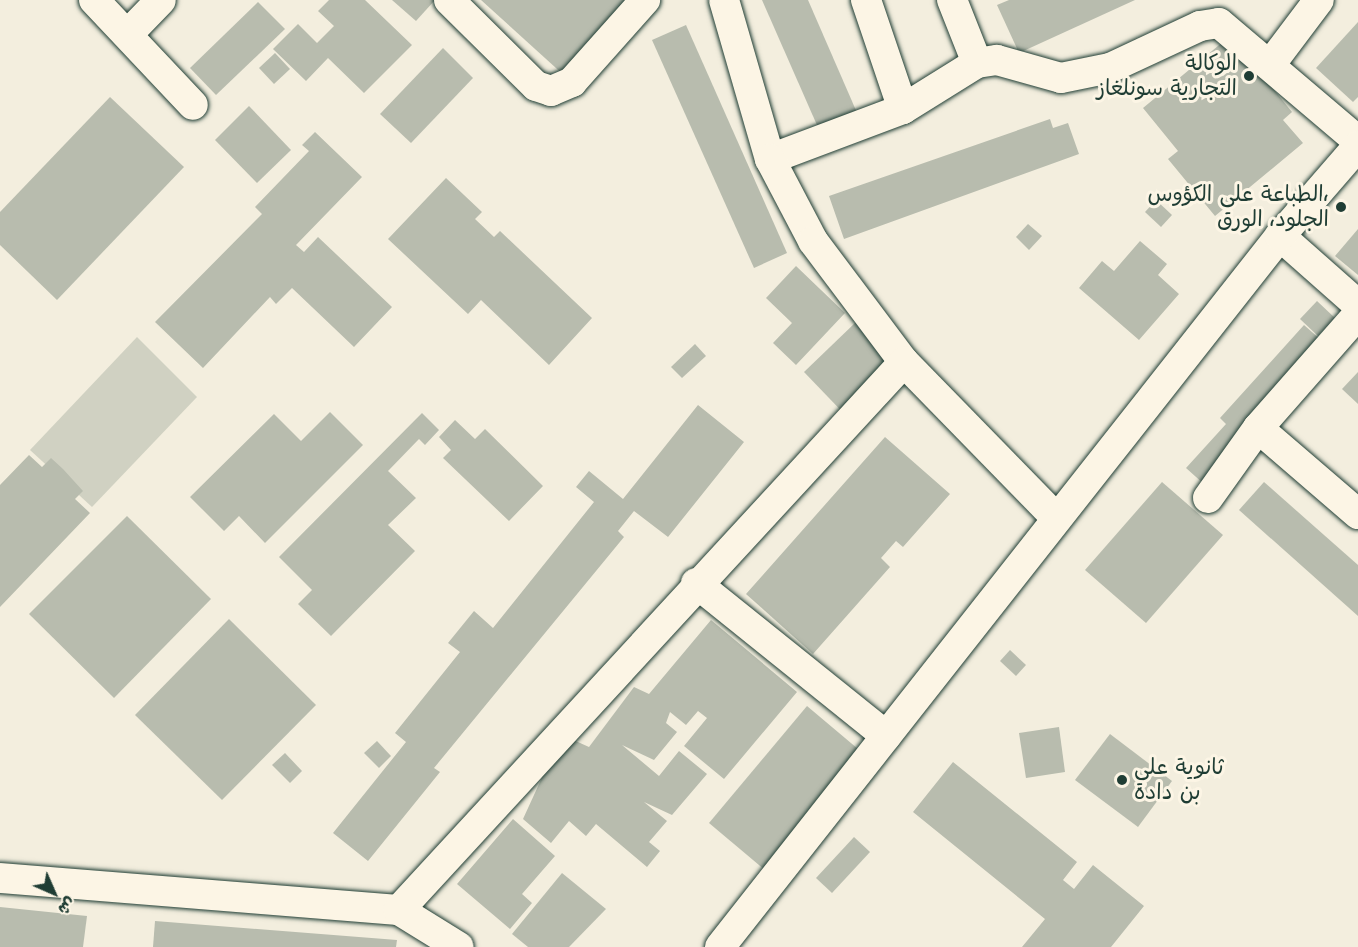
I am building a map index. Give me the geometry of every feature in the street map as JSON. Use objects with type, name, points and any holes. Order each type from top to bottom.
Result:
[{"type":"street","points":[[94,0],[193,105]]},
{"type":"street","points":[[128,34],[161,0]]},
{"type":"street","points":[[449,0],[536,87],[551,91],[572,82],[645,0]]},
{"type":"street","points":[[724,0],[770,159],[813,241],[904,362],[1056,518]]},
{"type":"street","points":[[866,0],[903,109]]},
{"type":"street","points":[[951,0],[977,63]]},
{"type":"street","points":[[1270,65],[1319,0]]},
{"type":"street","points":[[770,159],[903,109],[977,63],[998,60],[1061,78],[1110,68],[1211,22],[1227,26],[1358,141]]},
{"type":"street","points":[[722,946],[1056,518],[1280,236],[1358,146]]},
{"type":"street","points":[[1280,236],[1358,305]]},
{"type":"street","points":[[1208,498],[1258,428],[1358,314]]},
{"type":"street","points":[[399,910],[696,583],[904,362]]},
{"type":"street","points":[[1258,428],[1358,514]]},
{"type":"street","points":[[696,583],[886,736]]},
{"type":"street","points":[[0,878],[399,910],[459,947]]},
{"type":"shaded area","points":[[137,337],[197,397],[92,507],[30,450]]},
{"type":"building","points":[[329,0],[365,0],[412,45],[364,93],[328,58],[306,81],[273,49],[298,24],[317,43],[334,26],[318,11]]},
{"type":"building","points":[[392,0],[435,0],[416,21]]},
{"type":"building","points":[[481,0],[658,0],[578,88]]},
{"type":"building","points":[[762,0],[808,0],[858,115],[820,132]]},
{"type":"building","points":[[1009,0],[1135,0],[1019,53],[997,5]]},
{"type":"building","points":[[258,2],[285,29],[216,95],[190,68]]},
{"type":"building","points":[[1358,22],[1358,97],[1353,102],[1316,68]]},
{"type":"building","points":[[686,25],[787,253],[754,268],[652,40]]},
{"type":"building","points":[[1230,36],[1292,112],[1283,120],[1303,143],[1215,216],[1168,159],[1178,151],[1143,108]]},
{"type":"building","points":[[443,48],[473,78],[411,143],[380,114]]},
{"type":"building","points":[[275,53],[290,69],[274,84],[259,68]]},
{"type":"building","points":[[110,97],[184,167],[57,300],[0,245],[0,212]]},
{"type":"building","points":[[249,106],[291,150],[257,183],[215,140]]},
{"type":"building","points":[[1050,119],[1053,128],[1068,123],[1079,154],[844,239],[829,196]]},
{"type":"building","points":[[315,132],[362,177],[296,245],[304,252],[318,237],[392,307],[354,347],[292,288],[276,304],[270,297],[203,368],[155,322],[262,214],[255,207],[309,151],[302,145]]},
{"type":"building","points":[[446,178],[482,212],[475,219],[494,237],[500,231],[592,318],[549,365],[481,300],[468,314],[388,239]]},
{"type":"building","points":[[1156,200],[1172,215],[1161,227],[1145,212]]},
{"type":"building","points":[[1028,224],[1042,236],[1029,250],[1016,237]]},
{"type":"building","points":[[1358,229],[1358,275],[1335,256]]},
{"type":"building","points":[[1140,241],[1167,264],[1158,275],[1179,294],[1139,340],[1079,288],[1102,261],[1114,271]]},
{"type":"building","points":[[796,266],[845,313],[796,365],[773,343],[792,323],[766,298]]},
{"type":"building","points":[[1317,301],[1335,318],[1318,336],[1300,319]]},
{"type":"building","points":[[856,322],[905,373],[853,423],[804,372]]},
{"type":"building","points":[[1304,325],[1338,355],[1215,494],[1186,468],[1226,424],[1220,418]]},
{"type":"building","points":[[695,344],[706,356],[682,378],[671,367]]},
{"type":"building","points":[[1358,372],[1358,404],[1342,389]]},
{"type":"building","points":[[698,405],[744,442],[668,537],[634,511],[618,531],[624,537],[434,768],[440,772],[368,861],[333,833],[406,742],[395,733],[460,652],[448,643],[474,611],[493,628],[594,502],[576,487],[589,471],[623,499]]},
{"type":"building","points":[[330,412],[363,445],[265,543],[239,516],[224,531],[190,497],[274,414],[301,441]]},
{"type":"building","points":[[422,413],[439,430],[425,445],[419,439],[388,471],[416,498],[388,525],[415,551],[331,636],[298,604],[312,590],[279,557]]},
{"type":"building","points":[[455,420],[475,439],[485,429],[543,486],[509,521],[443,458],[451,450],[439,437]]},
{"type":"building","points":[[885,437],[950,494],[903,547],[896,541],[881,558],[890,567],[813,654],[746,594]]},
{"type":"building","points":[[29,455],[42,467],[51,458],[63,469],[83,491],[75,499],[90,513],[0,607],[0,485]]},
{"type":"building","points":[[1162,482],[1223,535],[1146,623],[1085,570]]},
{"type":"building","points":[[1264,482],[1358,565],[1358,616],[1239,510]]},
{"type":"building","points":[[127,516],[211,599],[114,698],[29,614]]},
{"type":"building","points":[[229,619],[316,705],[222,800],[135,715]]},
{"type":"building","points":[[711,620],[797,692],[724,779],[684,746],[707,718],[698,711],[686,725],[670,712],[666,723],[677,732],[654,760],[622,745],[659,776],[679,751],[707,774],[672,815],[644,802],[667,821],[649,842],[660,851],[647,867],[596,824],[586,836],[569,821],[551,843],[523,819],[550,760],[569,738],[589,747],[634,687],[649,694]]},
{"type":"building","points":[[1010,650],[1026,665],[1016,676],[1000,661]]},
{"type":"building","points":[[807,706],[864,754],[771,875],[709,823]]},
{"type":"building","points":[[1059,727],[1065,772],[1026,778],[1019,733]]},
{"type":"building","points":[[1110,734],[1172,781],[1138,827],[1075,780]]},
{"type":"building","points":[[377,741],[391,756],[379,768],[364,753]]},
{"type":"building","points":[[285,753],[302,771],[290,783],[272,765]]},
{"type":"building","points":[[953,762],[1077,862],[1063,880],[1074,889],[1093,865],[1144,906],[1111,947],[1022,947],[1045,919],[913,812]]},
{"type":"building","points":[[513,819],[555,856],[522,894],[532,903],[510,929],[457,884]]},
{"type":"building","points":[[854,837],[870,852],[832,893],[816,878]]},
{"type":"building","points":[[562,873],[606,909],[569,947],[528,947],[512,934]]},
{"type":"building","points":[[0,907],[87,916],[83,947],[0,947]]},
{"type":"building","points":[[155,921],[397,940],[396,947],[153,947]]},
{"type":"place","name":"الوكالة التجارية سونلغاز","points":[[1249,76]]},
{"type":"place","name":"الطباعة على الكؤوس، الجلود، الورق","points":[[1341,207]]},
{"type":"place","name":"ثانوية علي بن دادة","points":[[1122,780]]}]
